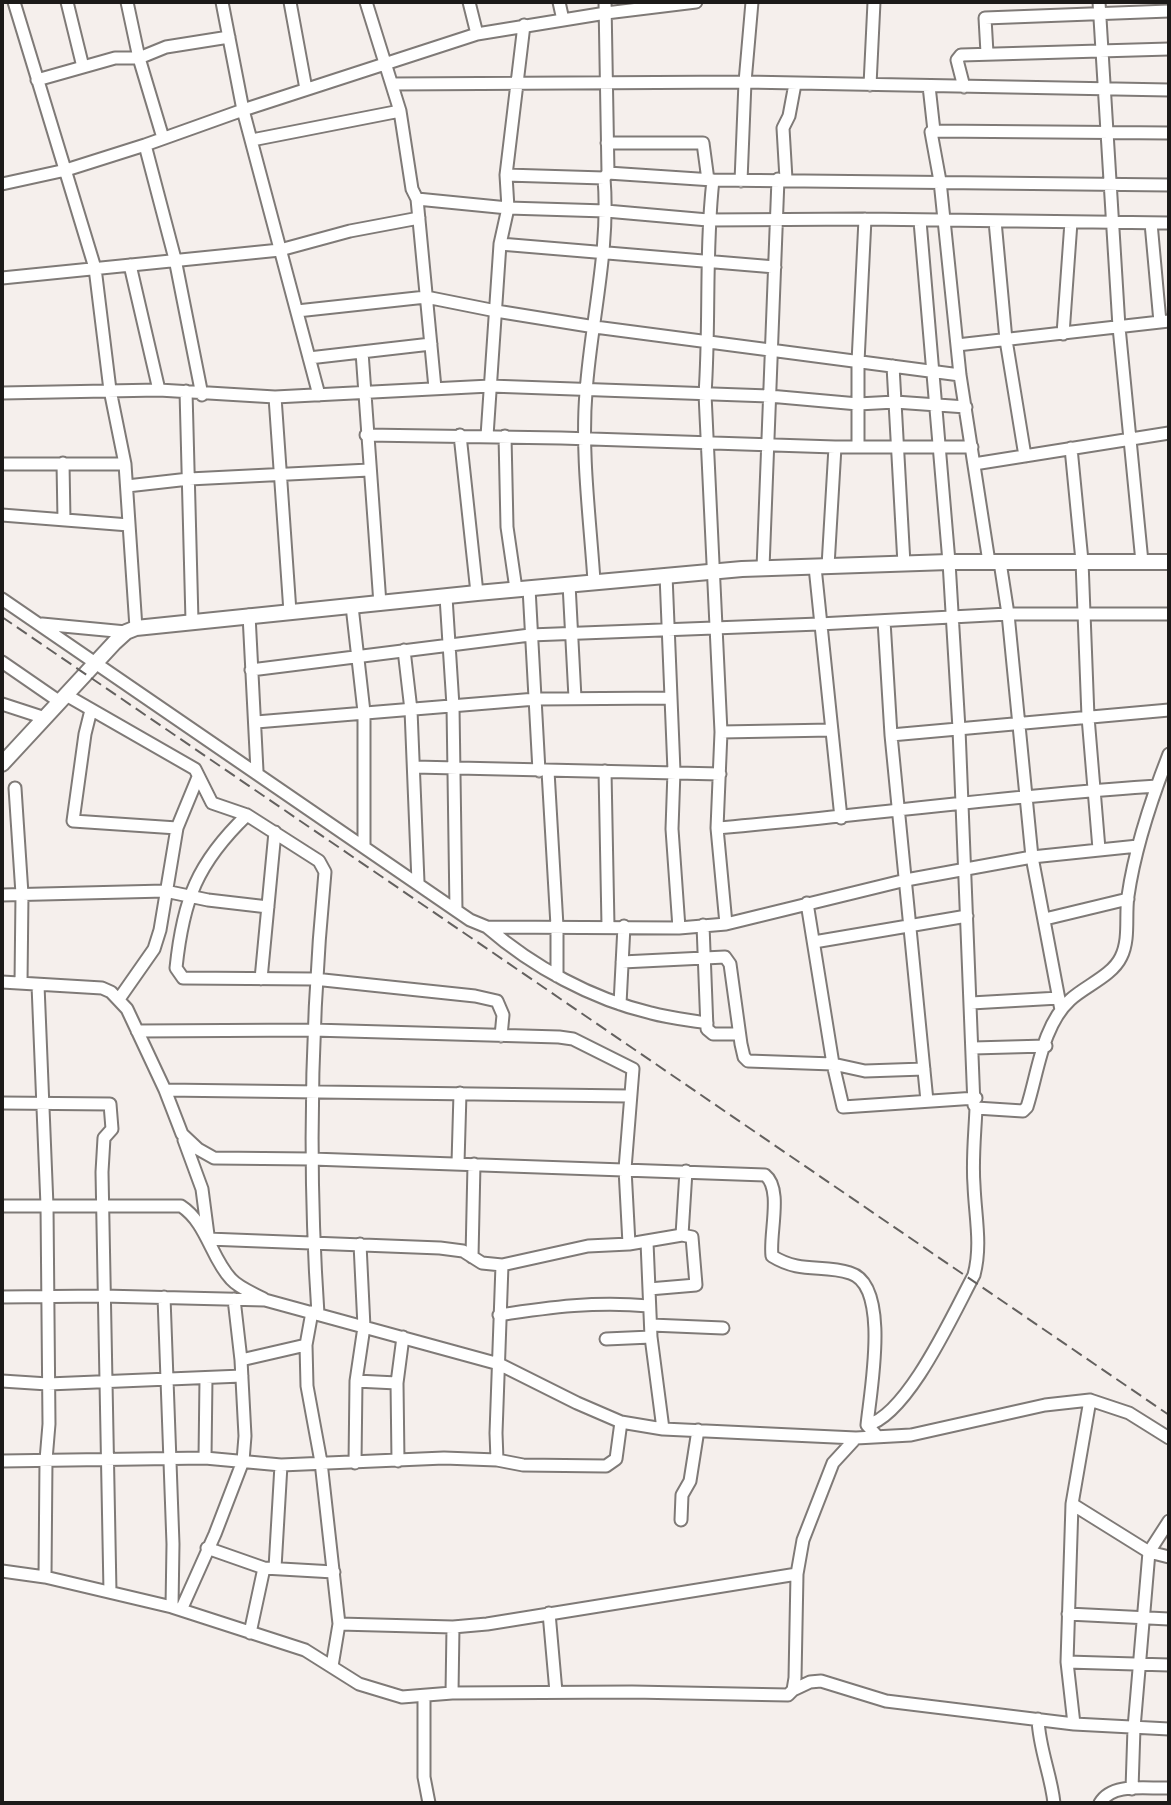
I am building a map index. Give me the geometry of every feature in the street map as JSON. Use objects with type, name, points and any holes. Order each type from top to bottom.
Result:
[{"type":"main road","points":[[2,764],[96,662],[131,630],[249,615],[714,571],[949,562],[1169,562]]},
{"type":"street","points":[[14,2],[95,268],[110,390],[125,464],[129,525],[131,630],[41,623]]},
{"type":"street","points":[[67,2],[83,67]]},
{"type":"street","points":[[127,2],[139,58],[163,138]]},
{"type":"street","points":[[222,2],[243,110],[319,395]]},
{"type":"street","points":[[290,2],[306,89]]},
{"type":"street","points":[[366,2],[400,111],[412,189],[417,199],[435,388]]},
{"type":"street","points":[[469,2],[477,34]]},
{"type":"street","points":[[559,2],[563,20]]},
{"type":"street","points":[[2,184],[66,170],[477,34],[563,20],[606,7],[696,2]]},
{"type":"street","points":[[741,181],[752,2]]},
{"type":"street","points":[[870,85],[874,2]]},
{"type":"street","points":[[594,581],[585,440],[586,391],[606,211],[606,7]]},
{"type":"street","points":[[1099,7],[1119,327],[1142,562]]},
{"type":"street","points":[[987,53],[985,18],[1099,7],[1169,11]]},
{"type":"street","points":[[487,436],[500,244],[508,208],[506,175],[524,25]]},
{"type":"street","points":[[37,80],[115,58],[139,58],[166,47],[229,37]]},
{"type":"street","points":[[964,87],[958,56],[1169,49]]},
{"type":"street","points":[[392,84],[745,82],[1169,90]]},
{"type":"street","points":[[763,568],[783,128],[789,116],[795,84]]},
{"type":"street","points":[[807,903],[843,1107],[927,1101],[976,1103],[1023,1111],[1027,1107],[1060,1004],[1032,857],[1008,614],[974,464],[960,375],[940,181],[931,132],[934,131],[929,86]]},
{"type":"street","points":[[252,140],[400,111]]},
{"type":"street","points":[[934,131],[1169,133]]},
{"type":"street","points":[[607,143],[703,143],[710,180],[706,444],[721,732],[717,828],[726,924]]},
{"type":"street","points":[[145,145],[175,259],[202,395]]},
{"type":"street","points":[[506,175],[741,181],[1169,185]]},
{"type":"street","points":[[417,199],[508,208],[606,211],[708,220],[1169,223]]},
{"type":"street","points":[[2,278],[280,250],[350,231],[419,218]]},
{"type":"street","points":[[858,446],[858,362],[865,219]]},
{"type":"street","points":[[867,1425],[882,1420],[924,1369],[974,1275],[978,1241],[973,1183],[976,1103],[959,729],[949,562],[920,221]]},
{"type":"street","points":[[995,221],[1006,340],[1025,456]]},
{"type":"street","points":[[1063,334],[1071,222]]},
{"type":"street","points":[[957,345],[1164,321],[1151,223]]},
{"type":"street","points":[[500,244],[775,267]]},
{"type":"street","points":[[130,265],[159,390]]},
{"type":"street","points":[[297,311],[426,297],[595,327],[960,375]]},
{"type":"street","points":[[309,358],[431,344]]},
{"type":"street","points":[[362,352],[380,604]]},
{"type":"street","points":[[893,366],[904,564]]},
{"type":"street","points":[[2,393],[159,390],[202,395],[275,397],[490,386],[769,396],[858,404],[934,403],[966,407]]},
{"type":"street","points":[[186,391],[192,621]]},
{"type":"street","points":[[275,397],[290,612]]},
{"type":"street","points":[[974,464],[1169,433]]},
{"type":"street","points":[[366,435],[505,436],[835,447],[972,447]]},
{"type":"street","points":[[460,435],[477,593]]},
{"type":"street","points":[[505,436],[507,527],[530,635],[557,926],[557,976]]},
{"type":"street","points":[[835,447],[819,624],[841,818]]},
{"type":"street","points":[[1071,448],[1082,561],[1088,717],[1099,849]]},
{"type":"street","points":[[63,463],[64,520]]},
{"type":"street","points":[[2,464],[125,464]]},
{"type":"street","points":[[127,486],[189,479],[369,470]]},
{"type":"street","points":[[2,515],[129,525]]},
{"type":"street","points":[[666,575],[674,771],[672,829],[679,928]]},
{"type":"street","points":[[569,584],[575,698]]},
{"type":"street","points":[[446,597],[453,706],[456,910]]},
{"type":"street","points":[[2,599],[557,976],[620,1004],[707,1023]]},
{"type":"street","points":[[352,606],[364,712],[364,845]]},
{"type":"street","points":[[251,670],[530,635],[1008,614],[1169,614]]},
{"type":"street","points":[[249,615],[257,771]]},
{"type":"street","points":[[884,621],[891,735],[927,1101]]},
{"type":"street","points":[[404,650],[411,710],[418,882]]},
{"type":"street","points":[[2,662],[195,769],[212,803],[247,815],[275,832],[319,861],[325,872],[314,979],[312,1159],[315,1313],[306,1345],[307,1386],[321,1462],[339,1624],[332,1666]]},
{"type":"street","points":[[256,722],[536,699],[670,698]]},
{"type":"street","points":[[2,704],[45,718]]},
{"type":"street","points":[[91,710],[73,821],[177,828]]},
{"type":"street","points":[[891,735],[1169,710]]},
{"type":"street","points":[[721,732],[832,730]]},
{"type":"street","points":[[971,1003],[1060,1004],[1070,1000],[1119,962],[1138,846],[1169,754]]},
{"type":"street","points":[[414,767],[720,774]]},
{"type":"street","points":[[605,771],[608,926]]},
{"type":"street","points":[[119,999],[154,949],[177,828],[198,777]]},
{"type":"street","points":[[717,828],[1157,786]]},
{"type":"street","points":[[15,788],[22,894],[21,983]]},
{"type":"street","points":[[247,815],[209,856],[191,895],[181,925],[176,968],[183,978],[314,979],[475,996],[497,1001],[503,1015],[501,1036]]},
{"type":"street","points":[[261,979],[275,832]]},
{"type":"street","points":[[487,927],[679,928],[726,924],[964,869],[1032,857],[1138,846]]},
{"type":"street","points":[[2,895],[165,891],[268,907]]},
{"type":"street","points":[[1045,919],[1128,899]]},
{"type":"street","points":[[814,942],[967,916]]},
{"type":"street","points":[[703,925],[707,1029],[713,1034],[739,1034]]},
{"type":"street","points":[[620,1004],[624,926]]},
{"type":"street","points":[[622,962],[725,957],[744,1057],[748,1061],[833,1064],[865,1071],[924,1069]]},
{"type":"street","points":[[2,982],[102,988],[119,999],[165,1090],[182,1134],[202,1189],[209,1241]]},
{"type":"street","points":[[38,985],[47,1206],[49,1424],[45,1577]]},
{"type":"street","points":[[137,1031],[313,1030],[573,1039],[633,1069],[625,1169],[629,1244]]},
{"type":"street","points":[[973,1048],[1046,1046]]},
{"type":"street","points":[[165,1090],[629,1096]]},
{"type":"street","points":[[458,1163],[460,1093]]},
{"type":"street","points":[[2,1103],[110,1104],[112,1129],[104,1138],[110,1592]]},
{"type":"street","points":[[182,1134],[214,1158],[458,1163],[765,1175],[769,1177],[774,1195],[772,1256],[803,1269],[848,1272],[856,1275],[868,1289],[875,1325],[867,1425],[877,1436]]},
{"type":"street","points":[[472,1257],[474,1164]]},
{"type":"street","points":[[682,1235],[686,1171]]},
{"type":"street","points":[[2,1206],[181,1206],[193,1217],[234,1282],[265,1300]]},
{"type":"street","points":[[209,1241],[440,1248],[463,1251],[482,1263],[502,1265],[572,1248],[647,1242],[682,1235],[694,1239],[696,1285],[649,1289]]},
{"type":"street","points":[[647,1242],[651,1331],[663,1429]]},
{"type":"street","points":[[355,1463],[356,1381],[364,1327],[360,1244]]},
{"type":"street","points":[[497,1460],[502,1265]]},
{"type":"street","points":[[2,1297],[265,1300],[499,1364],[621,1422],[663,1429],[856,1438],[911,1435],[1045,1405],[1090,1400],[1129,1413],[1169,1438]]},
{"type":"street","points":[[164,1297],[176,1609]]},
{"type":"street","points":[[176,1609],[215,1534],[243,1461],[242,1376],[234,1299]]},
{"type":"street","points":[[499,1315],[568,1304],[607,1302],[649,1306]]},
{"type":"street","points":[[606,1339],[651,1331],[723,1328]]},
{"type":"street","points":[[398,1461],[397,1383],[403,1337]]},
{"type":"street","points":[[241,1360],[306,1345]]},
{"type":"street","points":[[2,1381],[48,1384],[242,1376]]},
{"type":"street","points":[[205,1458],[206,1378]]},
{"type":"street","points":[[356,1381],[397,1383]]},
{"type":"street","points":[[1074,1724],[1067,1662],[1072,1504],[1090,1400]]},
{"type":"street","points":[[2,1461],[205,1458],[281,1465],[444,1458],[497,1460],[523,1465],[606,1466],[616,1459],[621,1422]]},
{"type":"street","points":[[681,1520],[682,1495],[690,1481],[698,1430]]},
{"type":"street","points":[[793,1690],[797,1574],[810,1519],[833,1463],[856,1438]]},
{"type":"street","points":[[250,1633],[270,1568],[281,1465]]},
{"type":"street","points":[[1072,1504],[1149,1552],[1169,1557]]},
{"type":"street","points":[[1132,1789],[1149,1552],[1169,1521]]},
{"type":"street","points":[[207,1548],[270,1568],[334,1572]]},
{"type":"street","points":[[2,1571],[45,1577],[176,1609],[305,1650],[359,1684],[402,1697],[556,1692],[775,1697],[788,1695],[810,1682],[821,1681],[886,1701],[1074,1724],[1169,1729]]},
{"type":"street","points":[[339,1624],[453,1627],[797,1574]]},
{"type":"street","points":[[549,1613],[556,1692]]},
{"type":"street","points":[[1068,1614],[1169,1619]]},
{"type":"street","points":[[452,1693],[453,1627]]},
{"type":"street","points":[[1067,1662],[1169,1665]]},
{"type":"street","points":[[424,1697],[424,1777],[429,1803]]},
{"type":"street","points":[[1038,1719],[1038,1741],[1052,1783],[1054,1803]]},
{"type":"street","points":[[1100,1803],[1111,1791],[1169,1788]]},
{"type":"railway","points":[[2,617],[1169,1415]]}]
